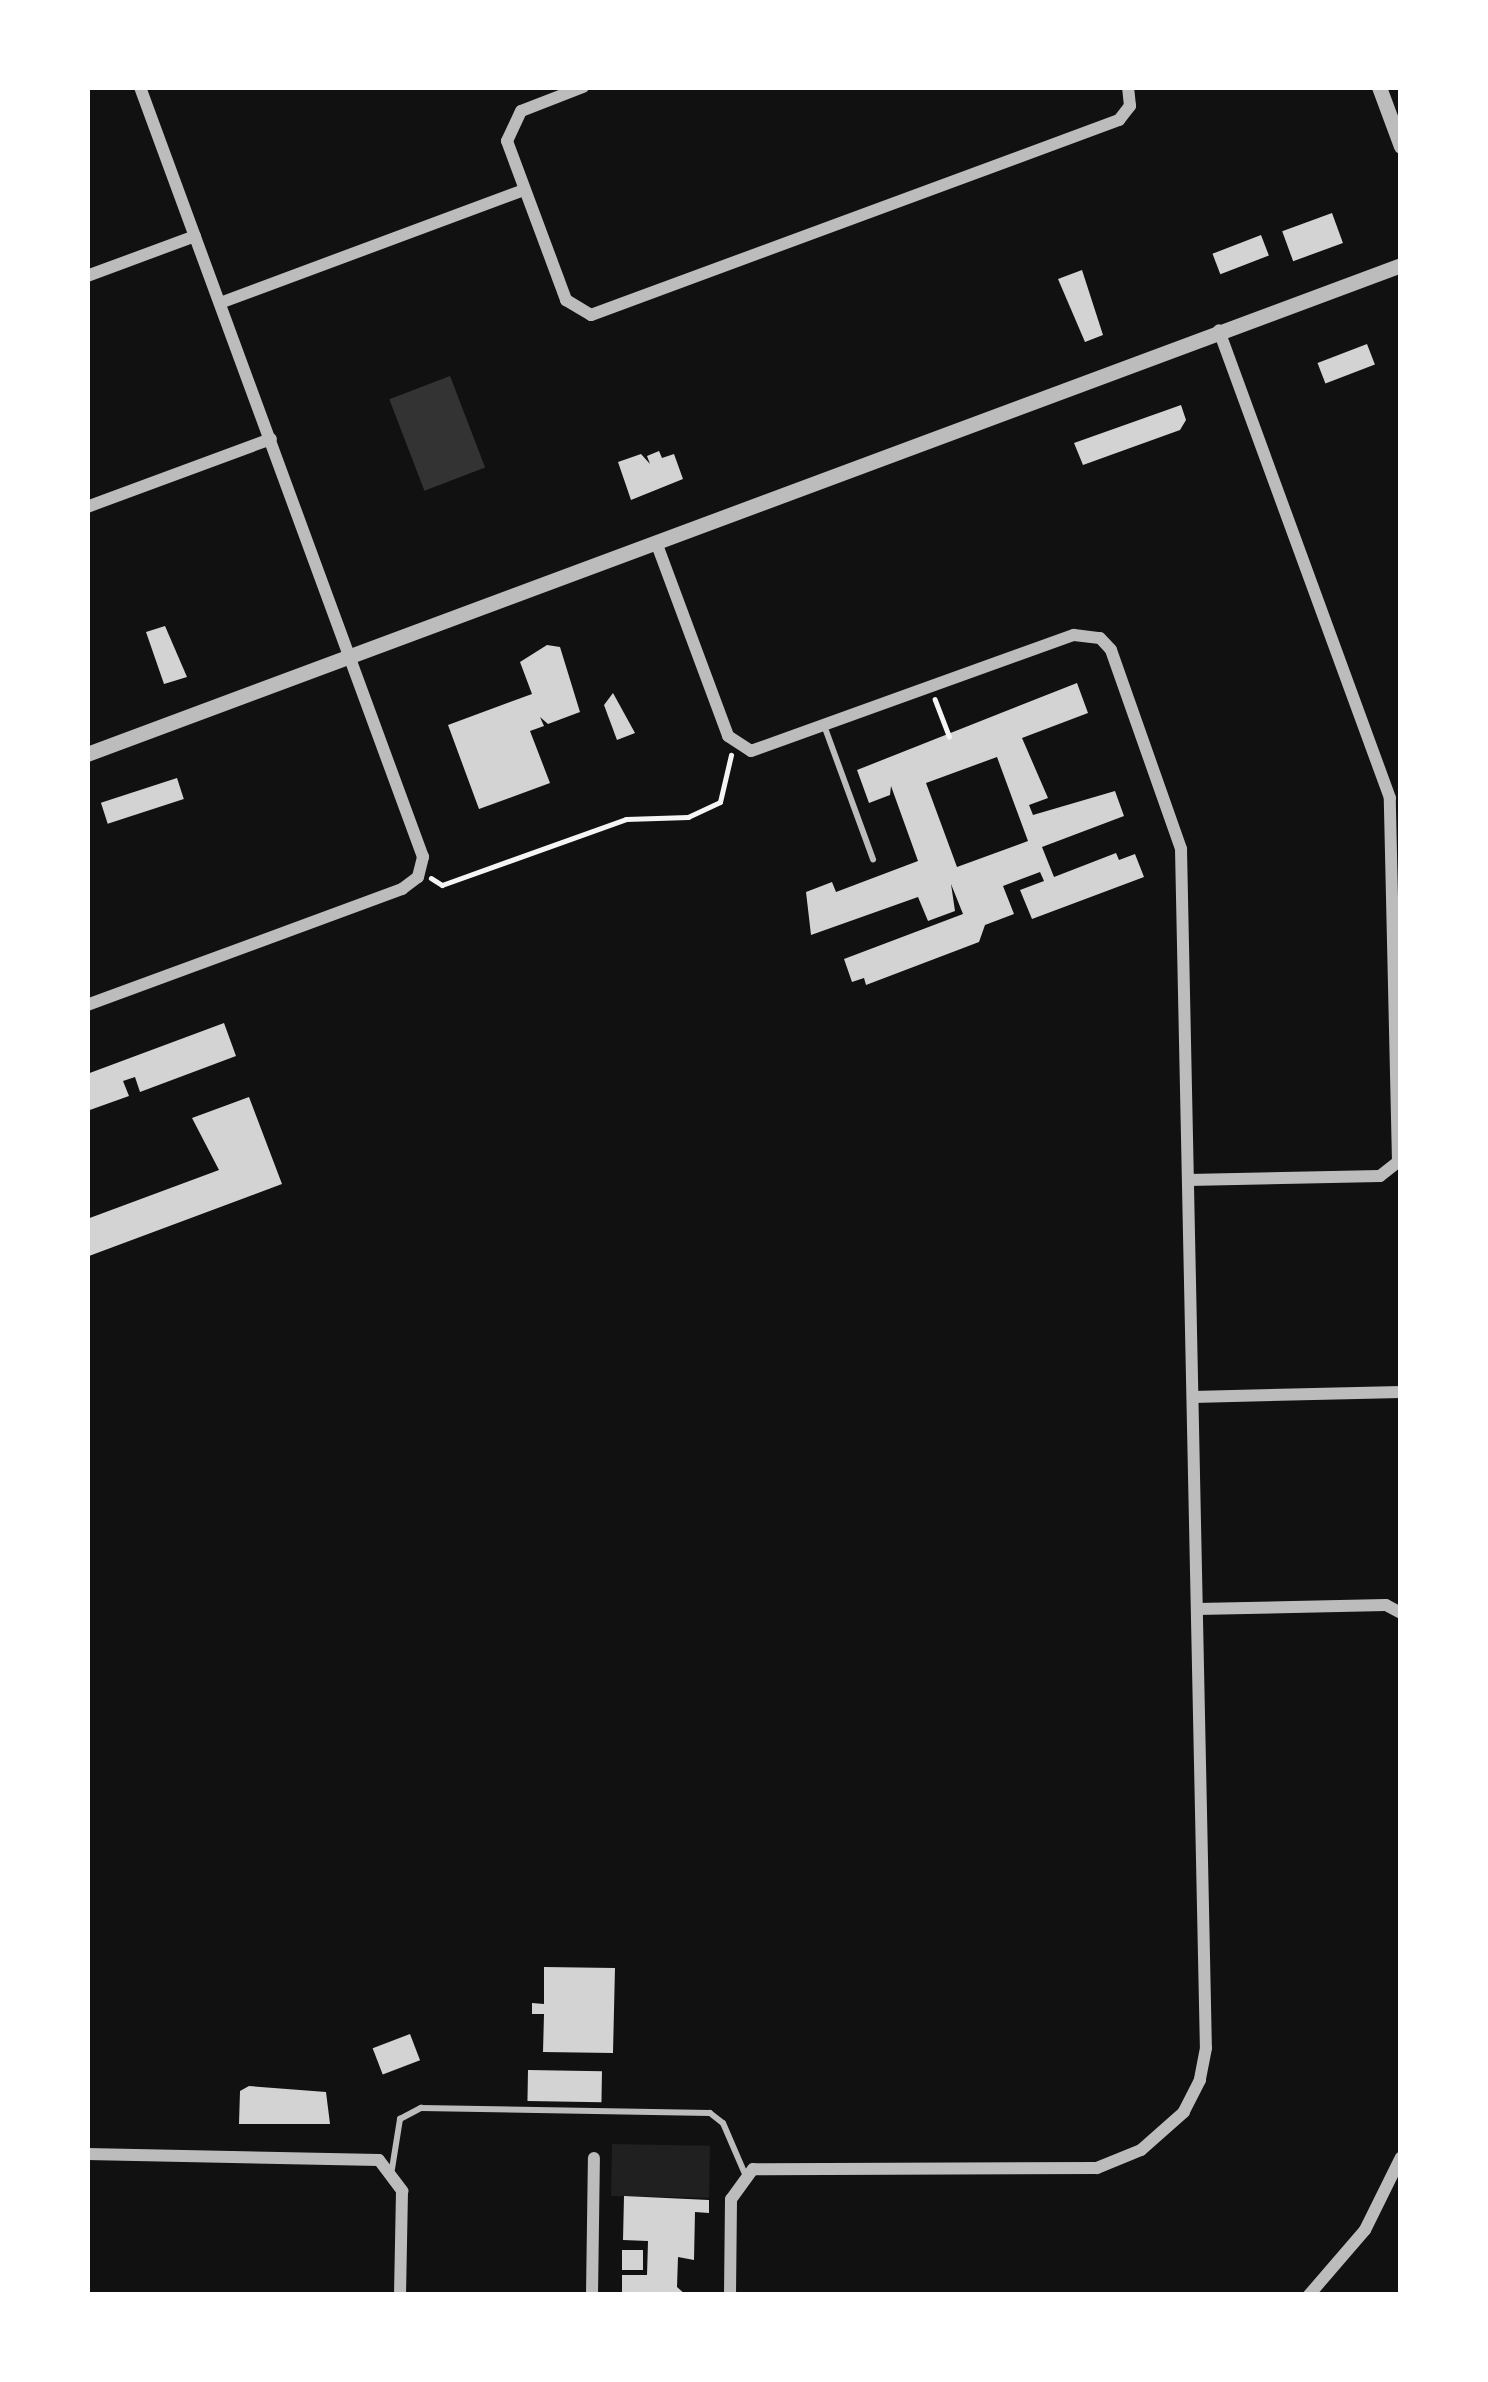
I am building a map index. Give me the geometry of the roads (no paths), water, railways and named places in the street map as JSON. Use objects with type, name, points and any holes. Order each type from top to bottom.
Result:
[{"type":"street","points":[[87,1005],[402,889],[421,872],[422,850],[140,87]]},
{"type":"street","points":[[583,87],[520,111],[510,124],[507,141],[566,300],[599,315],[1119,120],[1130,106],[1128,87]]},
{"type":"street","points":[[1379,87],[1401,146]]},
{"type":"street","points":[[220,303],[524,190]]},
{"type":"street","points":[[87,276],[195,236]]},
{"type":"street","points":[[87,754],[1401,265]]},
{"type":"street","points":[[1188,1180],[1380,1176],[1398,1162],[1390,798],[1219,330]]},
{"type":"street","points":[[87,507],[271,439]]},
{"type":"street","points":[[656,542],[735,744],[760,751],[1074,634],[1100,638],[1112,650],[1180,840],[1206,2048],[1184,2112],[1129,2156],[1077,2171],[770,2166],[746,2174],[731,2199],[730,2295]]},
{"type":"street","points":[[1193,1396],[1401,1392]]},
{"type":"street","points":[[1197,1609],[1386,1605],[1401,1613]]},
{"type":"street","points":[[87,2154],[372,2158],[392,2169],[402,2191],[400,2295]]},
{"type":"street","points":[[1309,2295],[1365,2230],[1401,2157]]},
{"type":"street","points":[[592,2295],[594,2158]]},
{"type":"lane","points":[[825,728],[873,859]]},
{"type":"lane","points":[[392,2169],[396,2127],[422,2108],[710,2113],[723,2123],[746,2174]]}]
